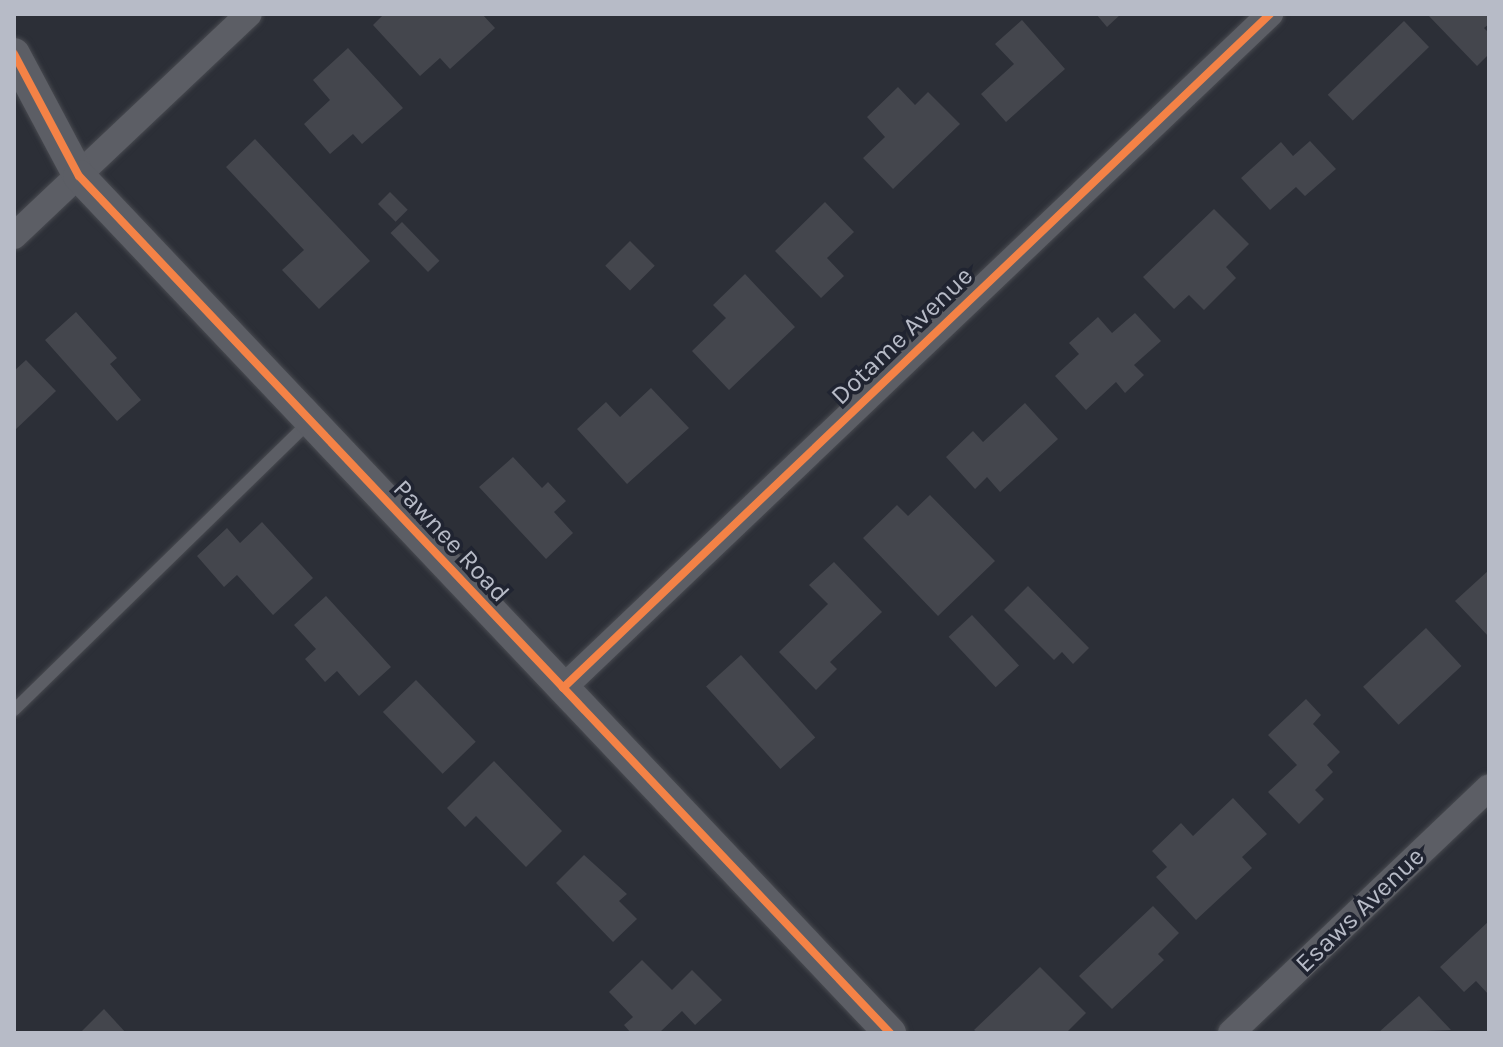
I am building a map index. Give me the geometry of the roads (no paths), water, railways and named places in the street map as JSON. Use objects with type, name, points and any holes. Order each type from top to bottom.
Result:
[{"type":"street","points":[[14,236],[249,14]]},
{"type":"street","name":"Dotame Avenue","points":[[563,688],[1270,14]]},
{"type":"street","name":"Pawnee Road","points":[[14,54],[79,176],[890,1033]]},
{"type":"street","name":"Esaws Avenue","points":[[1231,1033],[1489,787]]},
{"type":"lane","points":[[14,710],[310,421]]}]
